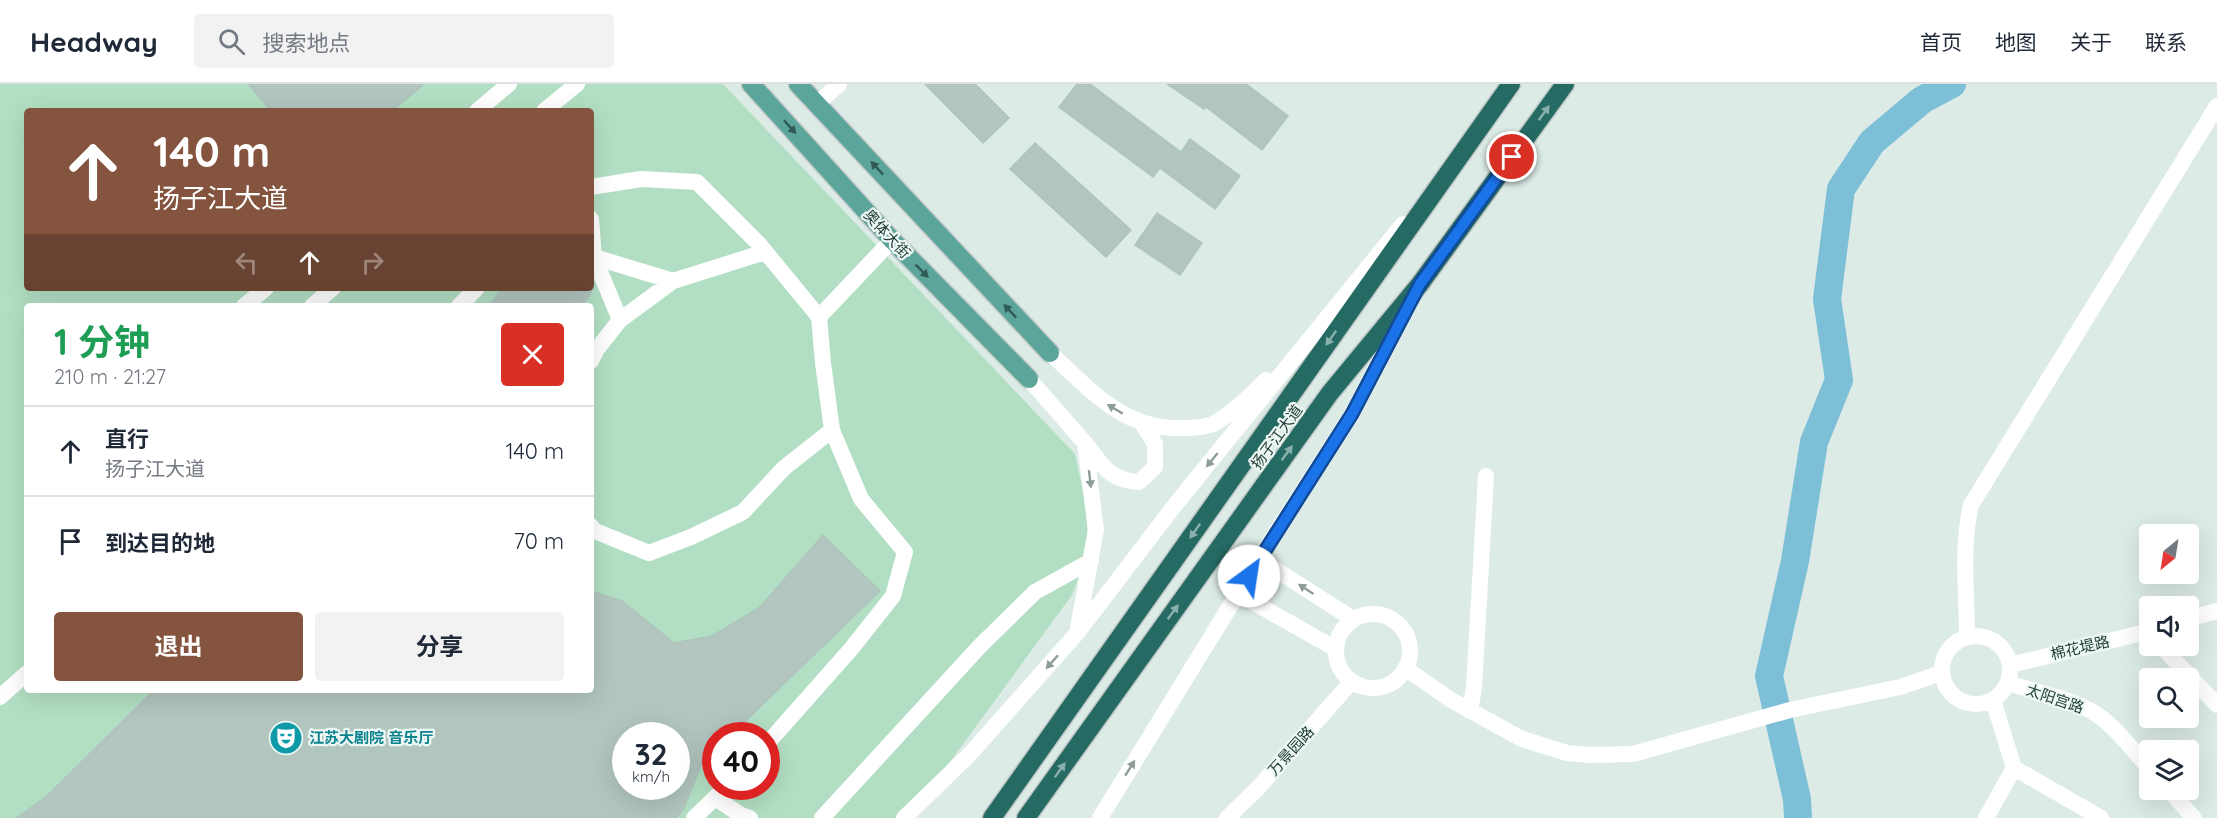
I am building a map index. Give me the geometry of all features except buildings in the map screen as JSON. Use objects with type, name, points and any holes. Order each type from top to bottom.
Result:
[{"type":"highway","name":"扬子江大道","points":[[992,818],[1511,84]]},
{"type":"highway","name":"扬子江大道","points":[[1026,818],[1330,393],[1420,284],[1565,84]]},
{"type":"main road","name":"奥体大街","points":[[751,84],[892,240],[1029,379]]},
{"type":"main road","points":[[798,84],[1050,353]]},
{"type":"street","points":[[481,108],[509,84]]},
{"type":"street","points":[[548,108],[577,84]]},
{"type":"street","points":[[817,104],[839,84]]},
{"type":"street","points":[[1967,637],[1966,544],[1971,505],[2217,106]]},
{"type":"street","points":[[904,818],[970,754],[1078,632],[1176,505],[1486,120]]},
{"type":"street","points":[[594,187],[641,179],[697,182],[765,252],[819,317],[832,430],[861,498],[905,552],[892,596],[851,649],[780,729]]},
{"type":"street","points":[[819,317],[892,240]]},
{"type":"street","points":[[594,355],[620,320],[673,281],[765,252]]},
{"type":"street","points":[[594,257],[673,281]]},
{"type":"street","points":[[594,261],[620,320]]},
{"type":"street","points":[[1100,818],[1259,559],[1352,414],[1420,284]]},
{"type":"street","points":[[248,303],[262,291]]},
{"type":"street","points":[[316,303],[330,291]]},
{"type":"street","points":[[462,303],[474,291]]},
{"type":"street","points":[[1050,353],[1112,409],[1142,423],[1168,429],[1211,425],[1244,402],[1320,327]]},
{"type":"street","points":[[1029,379],[1106,469],[1122,480],[1139,482],[1155,467],[1155,444],[1142,423]]},
{"type":"street","points":[[594,531],[649,553],[691,537],[743,512],[784,468],[832,430]]},
{"type":"street","points":[[1078,632],[1096,530],[1085,443]]},
{"type":"street","points":[[1470,711],[1474,688],[1486,476]]},
{"type":"street","points":[[1259,559],[1353,619]]},
{"type":"street","points":[[822,818],[980,646],[1035,592],[1091,561]]},
{"type":"street","points":[[1239,594],[1336,650]]},
{"type":"street","points":[[2199,617],[2217,611]]},
{"type":"street","points":[[1377,614],[1388,617],[1405,633],[1409,645],[1409,657],[1398,678],[1376,687],[1364,686],[1352,681],[1343,673],[1337,662],[1338,638],[1344,627],[1353,619],[1377,614]]},
{"type":"street","name":"棉花堤路","points":[[2010,664],[2139,635]]},
{"type":"street","points":[[1979,636],[1990,639],[1999,645],[2010,664],[2008,683],[2002,693],[1982,705],[1970,705],[1950,694],[1941,673],[1942,663],[1951,646],[1967,637],[1979,636]]},
{"type":"street","points":[[2170,656],[2217,705]]},
{"type":"street","points":[[1405,668],[1470,711],[1522,739],[1567,753],[1589,755],[1634,754],[1790,710],[1900,687],[1941,673]]},
{"type":"street","points":[[0,697],[24,676]]},
{"type":"street","name":"万景园路","points":[[1227,818],[1259,787],[1352,681]]},
{"type":"street","name":"太阳宫路","points":[[2008,683],[2076,704],[2093,712],[2106,722],[2139,757]]},
{"type":"street","points":[[1993,700],[2014,768],[2100,818]]},
{"type":"street","points":[[1986,818],[2014,768]]},
{"type":"street","points":[[694,818],[713,800]]},
{"type":"street","points":[[718,800],[741,815],[750,818]]},
{"type":"street","points":[[2178,800],[2194,818]]},
{"type":"green space","points":[[0,84],[723,84],[1075,454],[1085,506],[1087,544],[1072,595],[909,818],[0,818]]},
{"type":"waterway","points":[[1798,818],[1797,799],[1769,676],[1795,561],[1814,442],[1839,380],[1827,299],[1841,189],[1872,142],[1922,100],[1952,84]]},
{"type":"place","name":"江苏大剧院 音乐厅","points":[[286,738]]},
{"type":"route","points":[[1249,576],[1352,414],[1420,284],[1512,157]]}]
